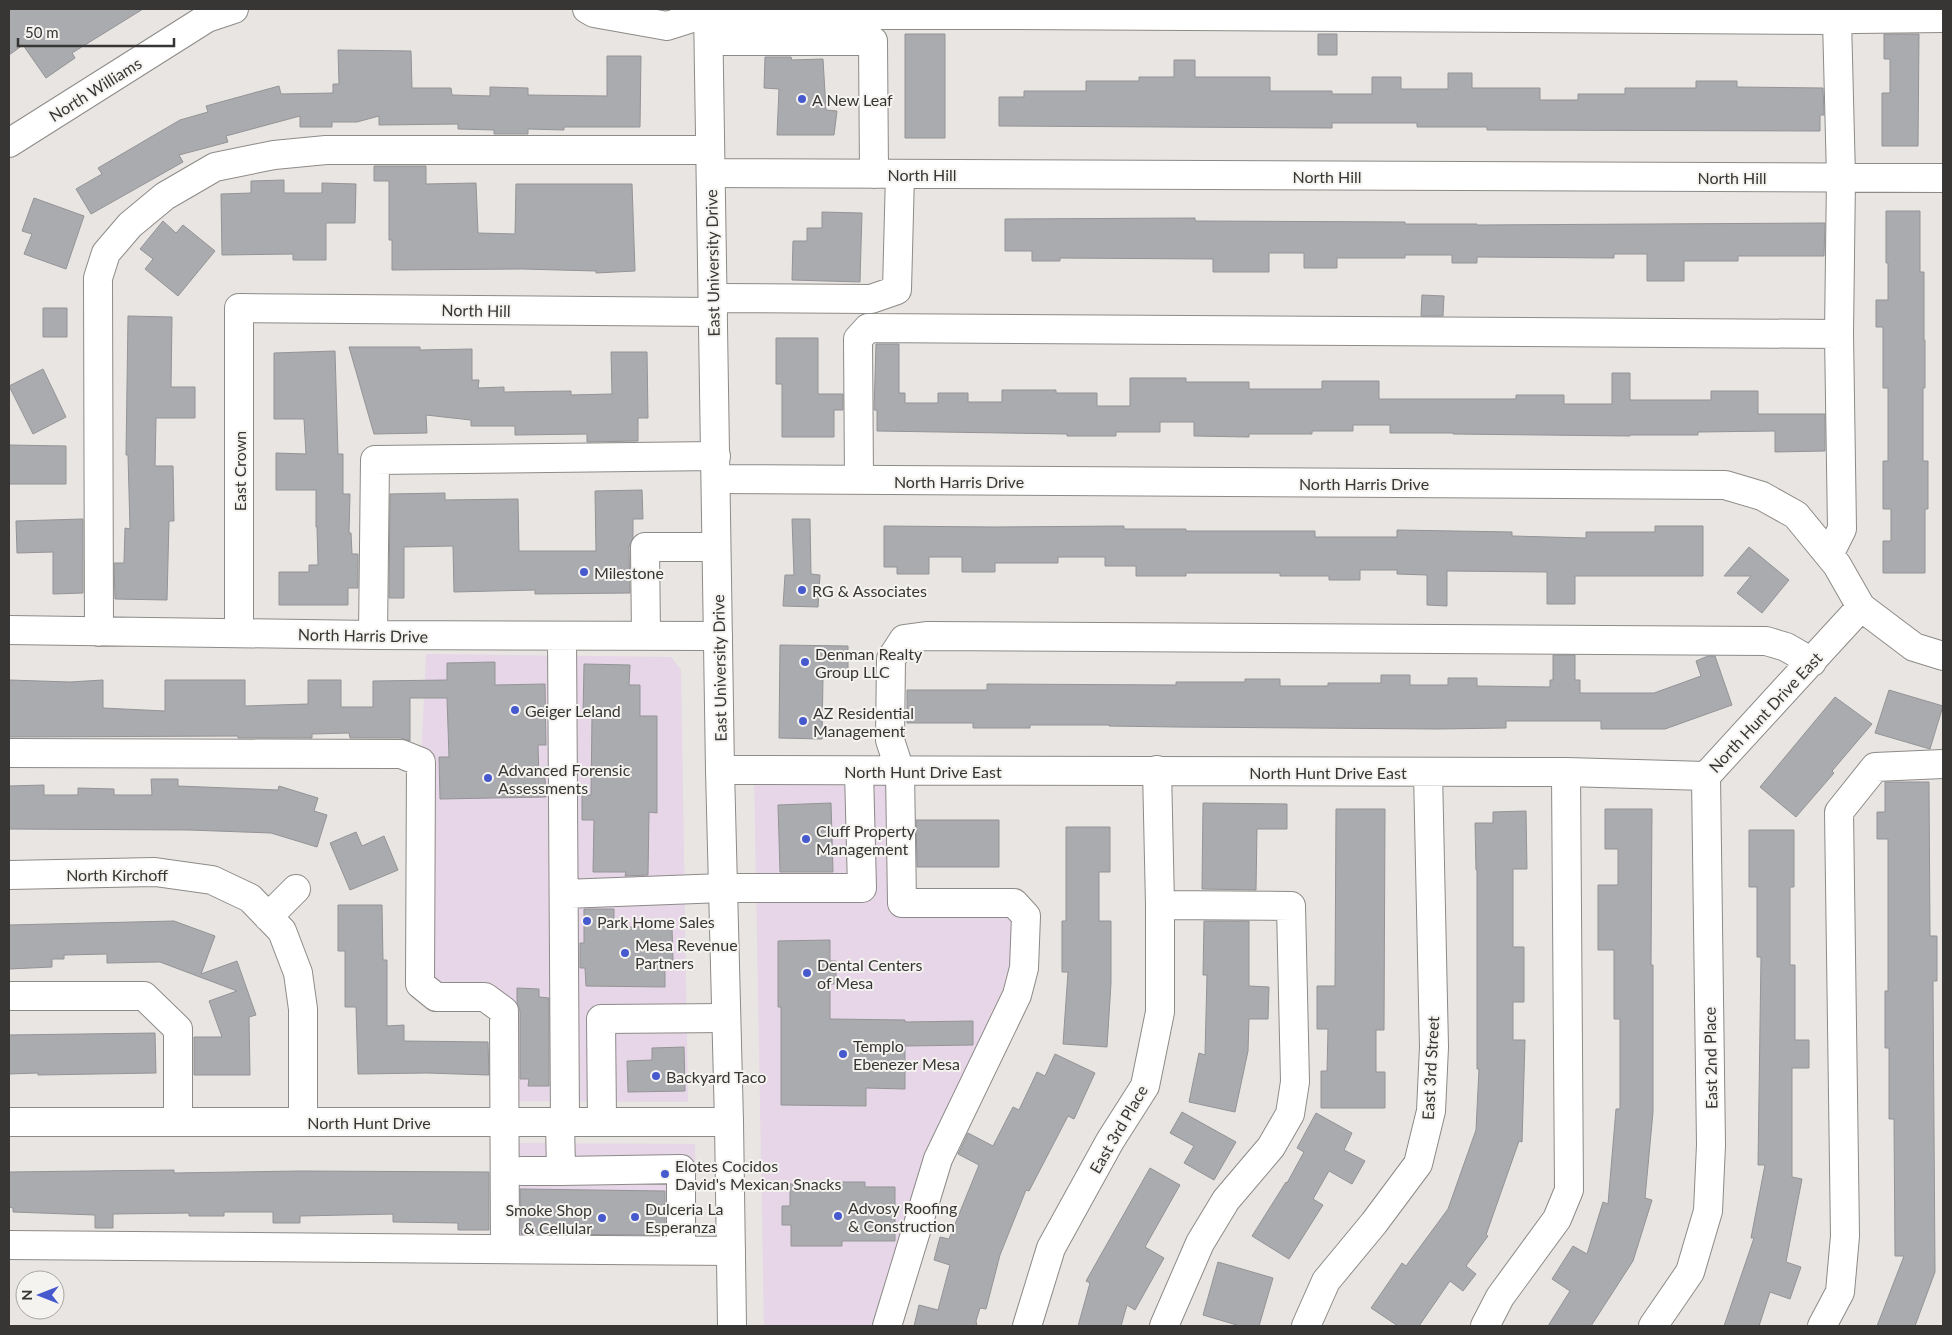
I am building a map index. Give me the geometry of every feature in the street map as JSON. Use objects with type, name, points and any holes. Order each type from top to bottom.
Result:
[{"type":"street","name":"North Williams","points":[[9,143],[207,18],[234,9]]},
{"type":"street","points":[[587,9],[594,13],[666,26],[705,10],[1837,20],[1943,18]]},
{"type":"street","name":"East University Drive","points":[[705,10],[709,41],[720,770],[732,1326]]},
{"type":"street","points":[[1829,555],[1842,529],[1839,334],[1841,178],[1837,20]]},
{"type":"street","points":[[709,41],[873,41],[886,174]]},
{"type":"street","name":"North Hill","points":[[99,632],[98,278],[106,253],[130,226],[165,196],[215,167],[274,155],[326,150],[711,162],[886,174],[1943,178]]},
{"type":"street","name":"North Hill","points":[[238,308],[713,305],[871,299],[897,290],[886,174]]},
{"type":"street","name":"East Crown","points":[[238,308],[239,633]]},
{"type":"street","points":[[859,480],[858,339],[868,328],[1839,334]]},
{"type":"street","name":"North Harris Drive","points":[[373,635],[374,460],[716,467],[859,480],[1725,485],[1762,496],[1796,514],[1837,564],[1861,607],[1914,647],[1943,656]]},
{"type":"street","points":[[646,636],[645,547],[716,546]]},
{"type":"street","name":"North Hunt Drive East","points":[[720,770],[1566,772],[1706,776],[1861,607]]},
{"type":"street","name":"North Harris Drive","points":[[9,630],[373,635],[718,636]]},
{"type":"street","points":[[561,1171],[564,894],[562,636]]},
{"type":"street","points":[[887,1326],[938,1159],[1018,995],[1024,968],[1026,916],[1014,903],[902,903],[900,771],[890,740],[890,659],[904,639],[926,636],[1766,641],[1786,648],[1812,662]]},
{"type":"street","points":[[9,753],[401,754],[421,762],[420,984],[436,997],[485,997],[504,1011],[505,1248]]},
{"type":"street","points":[[1822,1326],[1840,1292],[1845,1236],[1839,812],[1875,767],[1943,764]]},
{"type":"street","name":"East 3rd Place","points":[[1027,1326],[1051,1248],[1110,1141],[1145,1086],[1160,1012],[1157,770]]},
{"type":"street","points":[[564,894],[723,888],[862,888],[859,771]]},
{"type":"street","name":"East 3rd Street","points":[[1306,1326],[1326,1280],[1374,1223],[1418,1164],[1431,1111],[1434,1047],[1428,772]]},
{"type":"street","points":[[1485,1326],[1500,1297],[1557,1219],[1569,1190],[1566,772]]},
{"type":"street","name":"East 2nd Place","points":[[1653,1326],[1690,1272],[1708,1211],[1711,1145],[1706,776]]},
{"type":"street","name":"North Kirchoff","points":[[9,875],[155,872],[212,880],[250,898],[282,931],[298,974],[303,1009],[303,1122]]},
{"type":"street","points":[[268,917],[296,889]]},
{"type":"street","points":[[1160,905],[1291,906],[1294,1082],[1290,1114],[1271,1147],[1226,1200],[1204,1236],[1164,1326]]},
{"type":"street","points":[[9,996],[144,996],[178,1029],[178,1122]]},
{"type":"street","points":[[602,1122],[601,1019],[726,1018]]},
{"type":"street","name":"North Hunt Drive","points":[[9,1122],[729,1122]]},
{"type":"street","points":[[522,1171],[681,1170],[681,1240]]},
{"type":"street","points":[[9,1245],[731,1251]]},
{"type":"shaded area","points":[[426,654],[671,657],[681,670],[688,1102],[504,1101],[504,1011],[420,984],[421,762]]},
{"type":"shaded area","points":[[754,770],[900,771],[902,903],[1014,903],[1024,968],[938,1159],[887,1326],[764,1326]]},
{"type":"shaded area","points":[[504,1143],[695,1144],[697,1251],[505,1248]]},
{"type":"building","points":[[9,9],[143,9],[72,53],[75,58],[46,78],[23,45],[9,55]]},
{"type":"building","points":[[905,34],[945,34],[945,138],[905,138]]},
{"type":"building","points":[[1318,34],[1337,34],[1337,55],[1318,55]]},
{"type":"building","points":[[1884,34],[1919,34],[1918,146],[1882,146],[1882,93],[1890,93],[1890,59],[1884,59]]},
{"type":"building","points":[[338,50],[411,51],[412,88],[451,88],[452,95],[490,96],[490,87],[528,88],[528,95],[607,96],[607,56],[641,56],[640,127],[564,127],[564,130],[528,129],[528,134],[494,134],[494,130],[458,129],[458,124],[379,125],[379,116],[357,122],[332,122],[332,127],[300,127],[300,116],[226,136],[228,142],[179,155],[183,162],[91,214],[76,189],[102,174],[98,168],[180,120],[208,112],[206,106],[279,86],[281,94],[333,93],[333,84],[339,84]]},
{"type":"building","name":"A New Leaf","points":[[765,57],[791,57],[792,60],[823,59],[826,110],[837,111],[834,135],[777,135],[779,89],[764,88]]},
{"type":"building","points":[[1174,60],[1195,60],[1195,77],[1270,77],[1270,91],[1332,91],[1332,94],[1372,94],[1372,77],[1401,77],[1401,89],[1448,89],[1448,73],[1472,73],[1472,88],[1540,88],[1540,100],[1578,100],[1578,94],[1625,94],[1625,88],[1696,88],[1696,81],[1737,81],[1737,87],[1823,88],[1824,115],[1820,115],[1820,131],[1487,130],[1487,127],[1417,127],[1417,123],[1332,123],[1332,128],[999,126],[999,97],[1024,97],[1024,91],[1086,91],[1086,81],[1139,81],[1139,77],[1174,77]]},
{"type":"building","points":[[374,166],[426,166],[426,184],[476,183],[478,233],[515,234],[516,184],[632,184],[635,271],[596,273],[596,271],[523,269],[392,270],[392,240],[389,240],[389,181],[374,181]]},
{"type":"building","points":[[284,180],[284,193],[322,193],[322,183],[356,184],[355,223],[326,223],[326,260],[293,260],[293,254],[222,255],[221,194],[251,193],[251,181]]},
{"type":"building","points":[[34,198],[84,216],[66,269],[24,254],[32,234],[22,231]]},
{"type":"building","points":[[1886,211],[1920,211],[1920,272],[1924,272],[1925,340],[1923,461],[1928,461],[1928,509],[1925,509],[1925,573],[1883,573],[1883,541],[1891,541],[1891,509],[1883,509],[1883,461],[1888,461],[1888,388],[1883,388],[1883,327],[1876,327],[1876,300],[1888,300]]},
{"type":"building","points":[[822,212],[862,213],[860,282],[792,280],[793,241],[807,241],[807,228],[822,228]]},
{"type":"building","points":[[1195,218],[1195,221],[1405,222],[1405,224],[1477,225],[1825,223],[1824,256],[1738,256],[1738,261],[1684,261],[1684,281],[1647,281],[1647,254],[1614,254],[1614,258],[1477,257],[1477,263],[1452,263],[1452,255],[1405,255],[1405,258],[1337,258],[1337,268],[1304,268],[1304,253],[1269,253],[1269,272],[1213,272],[1213,259],[1060,258],[1060,261],[1032,261],[1032,251],[1005,251],[1005,219]]},
{"type":"building","points":[[163,221],[176,233],[183,225],[215,251],[178,296],[145,269],[153,259],[140,249]]},
{"type":"building","points":[[1422,295],[1444,296],[1443,316],[1421,316]]},
{"type":"building","points":[[43,308],[67,308],[67,337],[43,337]]},
{"type":"building","points":[[128,316],[172,317],[171,387],[195,387],[195,418],[156,418],[155,466],[173,466],[174,521],[169,521],[167,600],[115,599],[114,563],[124,563],[125,528],[130,529],[128,455],[126,455]]},
{"type":"building","points":[[776,338],[818,338],[818,394],[843,394],[843,410],[834,410],[834,437],[782,437],[782,384],[776,384]]},
{"type":"building","points":[[876,344],[899,344],[899,393],[905,393],[905,403],[938,403],[938,393],[968,393],[968,402],[1002,402],[1002,390],[1056,390],[1056,393],[1097,393],[1097,406],[1130,406],[1130,378],[1186,378],[1186,382],[1249,382],[1249,389],[1322,389],[1322,381],[1379,381],[1379,399],[1516,399],[1516,395],[1564,395],[1564,404],[1612,404],[1612,373],[1630,373],[1630,400],[1711,400],[1711,391],[1758,391],[1758,414],[1825,414],[1825,451],[1775,452],[1775,431],[1698,432],[1698,435],[1630,436],[1453,434],[1390,433],[1390,425],[1353,425],[1353,431],[1312,431],[1312,434],[1249,434],[1249,437],[1194,436],[1194,422],[1160,422],[1160,432],[1116,432],[1116,436],[877,431],[877,410],[874,410]]},
{"type":"building","points":[[349,347],[420,347],[420,350],[472,349],[472,380],[479,380],[478,388],[504,387],[504,392],[571,391],[571,395],[612,394],[611,352],[647,352],[648,418],[638,418],[638,441],[587,442],[587,434],[515,435],[515,426],[471,426],[471,420],[426,415],[427,433],[374,434]]},
{"type":"building","points":[[335,351],[338,454],[343,454],[343,494],[350,494],[349,533],[351,533],[352,554],[358,554],[358,588],[348,588],[348,605],[279,605],[279,572],[309,572],[309,565],[318,565],[316,490],[276,490],[276,453],[306,454],[304,419],[274,419],[274,353]]},
{"type":"building","points":[[43,369],[66,417],[33,434],[9,386]]},
{"type":"building","points":[[9,445],[66,446],[66,484],[9,484]]},
{"type":"building","points":[[642,490],[643,519],[633,519],[633,538],[629,547],[630,593],[535,594],[535,590],[454,592],[453,546],[404,547],[404,598],[389,598],[390,494],[445,493],[445,500],[518,499],[519,551],[596,551],[595,491]]},
{"type":"building","points":[[83,519],[83,593],[53,594],[53,552],[17,553],[16,521]]},
{"type":"building","points":[[792,519],[810,519],[811,574],[820,575],[818,607],[783,606],[785,575],[794,575]]},
{"type":"building","points":[[884,526],[1124,526],[1124,529],[1186,529],[1186,531],[1315,531],[1315,537],[1397,537],[1397,530],[1512,532],[1512,536],[1586,538],[1586,532],[1655,532],[1655,526],[1703,526],[1703,576],[1575,576],[1575,604],[1547,604],[1547,572],[1447,571],[1447,606],[1427,605],[1427,575],[1397,574],[1397,570],[1360,570],[1360,580],[1329,580],[1329,576],[1280,576],[1280,573],[1186,573],[1186,576],[1136,576],[1136,566],[1105,566],[1105,557],[1058,557],[1058,563],[995,563],[995,572],[962,572],[962,557],[929,557],[929,574],[897,574],[897,567],[884,567]]},
{"type":"building","points":[[1749,547],[1789,580],[1762,613],[1737,593],[1751,576],[1724,576]]},
{"type":"building","points":[[780,645],[848,646],[848,678],[823,677],[822,739],[779,738]]},
{"type":"building","points":[[1553,655],[1575,655],[1575,680],[1580,680],[1580,693],[1654,693],[1701,676],[1696,661],[1708,656],[1715,656],[1732,705],[1665,729],[1601,729],[1601,721],[1506,721],[1506,728],[1438,729],[1109,725],[1030,725],[1030,728],[973,728],[973,723],[907,723],[907,690],[987,690],[987,684],[1176,685],[1176,682],[1245,682],[1245,679],[1280,679],[1280,686],[1328,686],[1328,683],[1381,683],[1381,675],[1410,675],[1410,685],[1448,685],[1448,678],[1477,678],[1477,686],[1550,687],[1550,680],[1553,680]]},
{"type":"building","points":[[495,662],[495,685],[545,684],[546,745],[538,745],[539,778],[545,778],[546,797],[440,799],[439,757],[449,757],[447,698],[410,698],[410,741],[401,738],[350,738],[349,733],[312,734],[312,738],[238,738],[238,736],[9,737],[9,680],[70,682],[103,680],[103,708],[165,711],[165,680],[245,680],[245,706],[308,704],[308,680],[341,680],[341,707],[373,707],[373,681],[447,680],[447,663]]},
{"type":"building","points":[[584,664],[630,665],[629,685],[640,685],[640,716],[657,716],[657,813],[649,812],[648,875],[625,876],[626,872],[593,872],[594,820],[582,820],[582,795],[591,795],[592,716],[583,715]]},
{"type":"building","points":[[1889,690],[1943,706],[1930,749],[1875,733]]},
{"type":"building","points":[[1835,697],[1872,724],[1832,771],[1834,773],[1796,817],[1760,787]]},
{"type":"building","points":[[151,779],[178,779],[178,786],[278,790],[279,786],[318,798],[314,811],[327,815],[317,847],[271,833],[189,830],[9,829],[9,786],[44,785],[44,795],[78,795],[78,788],[114,789],[114,795],[152,795]]},
{"type":"building","points":[[1885,782],[1929,782],[1930,936],[1937,936],[1937,981],[1933,981],[1935,1272],[1915,1326],[1877,1326],[1904,1256],[1895,1256],[1894,1119],[1889,1119],[1889,1048],[1885,1048],[1885,991],[1888,991],[1888,839],[1877,839],[1877,812],[1885,812]]},
{"type":"building","name":"Cluff Property Management","points":[[831,803],[833,872],[780,872],[778,805]]},
{"type":"building","points":[[1203,803],[1287,804],[1287,829],[1257,829],[1256,890],[1202,889]]},
{"type":"building","points":[[1336,809],[1385,809],[1384,1030],[1376,1030],[1376,1072],[1385,1072],[1385,1108],[1321,1108],[1321,1071],[1327,1071],[1328,1029],[1317,1029],[1317,986],[1335,986]]},
{"type":"building","points":[[1605,809],[1652,809],[1651,965],[1653,965],[1653,1112],[1645,1198],[1652,1200],[1633,1261],[1591,1326],[1548,1326],[1570,1291],[1552,1279],[1573,1246],[1587,1254],[1603,1202],[1608,1204],[1616,1109],[1620,1109],[1620,1019],[1614,1019],[1614,950],[1598,950],[1598,885],[1618,885],[1618,849],[1605,849]]},
{"type":"building","points":[[1526,811],[1527,869],[1513,869],[1513,947],[1524,947],[1524,1002],[1513,1002],[1513,1040],[1525,1040],[1522,1142],[1519,1141],[1486,1235],[1488,1236],[1466,1266],[1476,1274],[1463,1291],[1450,1281],[1419,1326],[1398,1326],[1371,1308],[1402,1263],[1406,1266],[1448,1209],[1476,1130],[1479,1069],[1477,1069],[1477,870],[1475,823],[1493,823],[1493,812]]},
{"type":"building","points":[[916,820],[999,820],[999,867],[917,867]]},
{"type":"building","points":[[1066,827],[1110,827],[1110,872],[1099,872],[1099,921],[1111,921],[1111,983],[1107,1047],[1063,1044],[1068,972],[1062,972],[1062,921],[1066,921]]},
{"type":"building","points":[[1749,830],[1794,830],[1794,887],[1790,887],[1790,965],[1795,965],[1795,1040],[1809,1040],[1809,1068],[1792,1068],[1792,1177],[1802,1179],[1786,1262],[1801,1267],[1790,1299],[1770,1292],[1759,1326],[1724,1326],[1754,1238],[1751,1238],[1765,1165],[1758,1165],[1761,957],[1757,957],[1757,887],[1749,887]]},
{"type":"building","points":[[356,832],[362,846],[384,836],[398,870],[350,890],[330,843]]},
{"type":"building","points":[[338,905],[382,905],[383,960],[387,960],[387,1026],[404,1025],[404,1041],[488,1042],[489,1075],[427,1073],[358,1074],[356,1007],[345,1007],[345,951],[338,951]]},
{"type":"building","name":"Mesa Revenue Partners","points":[[584,909],[614,909],[614,927],[672,927],[673,962],[665,962],[665,987],[586,986],[585,968],[580,968],[580,943],[584,943]]},
{"type":"building","points":[[174,921],[215,936],[201,974],[237,961],[256,1015],[249,1017],[250,1075],[194,1075],[194,1037],[222,1037],[209,1001],[237,991],[160,962],[107,963],[107,954],[64,955],[64,959],[52,959],[52,967],[9,969],[9,925]]},
{"type":"building","points":[[1204,921],[1249,921],[1249,986],[1269,987],[1268,1019],[1249,1019],[1248,1051],[1235,1112],[1189,1102],[1199,1053],[1205,1055],[1207,975],[1203,975]]},
{"type":"building","name":"Templo Ebenezer Mesa","points":[[830,940],[830,961],[836,961],[836,984],[830,984],[830,1019],[905,1020],[905,1022],[973,1021],[973,1045],[905,1046],[905,1089],[866,1088],[866,1106],[781,1105],[781,1007],[778,1007],[778,941]]},
{"type":"building","points":[[517,988],[539,989],[539,997],[549,998],[549,1086],[528,1086],[529,1079],[520,1079],[520,1011],[517,1003]]},
{"type":"building","points":[[155,1033],[156,1073],[9,1074],[9,1035]]},
{"type":"building","name":"Backyard Taco","points":[[684,1047],[685,1091],[628,1092],[627,1061],[652,1060],[652,1048]]},
{"type":"building","points":[[1055,1054],[1095,1073],[1074,1119],[1068,1116],[1029,1191],[1026,1190],[1000,1255],[986,1309],[980,1308],[976,1321],[977,1326],[914,1326],[919,1305],[938,1310],[950,1265],[934,1260],[940,1237],[949,1239],[979,1165],[958,1154],[968,1133],[993,1146],[1013,1107],[1019,1110],[1037,1072],[1045,1076]]},
{"type":"building","points":[[1182,1112],[1236,1142],[1214,1180],[1184,1163],[1194,1146],[1170,1133]]},
{"type":"building","points":[[1316,1113],[1352,1133],[1344,1150],[1365,1161],[1352,1184],[1329,1171],[1313,1199],[1323,1205],[1289,1259],[1252,1236],[1287,1183],[1304,1152],[1297,1148]]},
{"type":"building","points":[[1150,1168],[1180,1185],[1145,1247],[1164,1258],[1135,1310],[1127,1305],[1121,1326],[1078,1326],[1090,1283],[1086,1281]]},
{"type":"building","points":[[174,1170],[174,1173],[300,1171],[489,1172],[489,1230],[458,1230],[458,1223],[393,1222],[393,1214],[300,1216],[300,1223],[273,1223],[273,1212],[224,1212],[224,1216],[189,1216],[189,1213],[113,1214],[113,1228],[95,1228],[95,1215],[13,1212],[13,1208],[9,1207],[9,1172]]},
{"type":"building","name":"Advosy Roofing & Construction","points":[[837,1182],[865,1182],[865,1187],[895,1187],[895,1241],[842,1241],[842,1246],[791,1246],[791,1225],[782,1225],[782,1206],[790,1206],[790,1184],[837,1184]]},
{"type":"building","points":[[520,1189],[665,1191],[665,1235],[521,1234]]},
{"type":"building","points":[[1218,1262],[1273,1278],[1259,1326],[1240,1326],[1203,1315]]},
{"type":"place","name":"A New Leaf","points":[[802,99]]},
{"type":"place","name":"Milestone","points":[[584,572]]},
{"type":"place","name":"RG & Associates","points":[[802,590]]},
{"type":"place","name":"Denman Realty Group LLC","points":[[805,662]]},
{"type":"place","name":"Geiger Leland","points":[[515,710]]},
{"type":"place","name":"AZ Residential Management","points":[[803,721]]},
{"type":"place","name":"Advanced Forensic Assessments","points":[[488,778]]},
{"type":"place","name":"Cluff Property Management","points":[[806,839]]},
{"type":"place","name":"Park Home Sales","points":[[587,921]]},
{"type":"place","name":"Mesa Revenue Partners","points":[[625,953]]},
{"type":"place","name":"Dental Centers of Mesa","points":[[807,973]]},
{"type":"place","name":"Templo Ebenezer Mesa","points":[[843,1054]]},
{"type":"place","name":"Backyard Taco","points":[[656,1076]]},
{"type":"place","name":"Elotes Cocidos David's Mexican Snacks","points":[[665,1174]]},
{"type":"place","name":"Advosy Roofing & Construction","points":[[838,1216]]},
{"type":"place","name":"Dulceria La Esperanza","points":[[635,1217]]},
{"type":"place","name":"Smoke Shop & Cellular","points":[[602,1218]]}]
